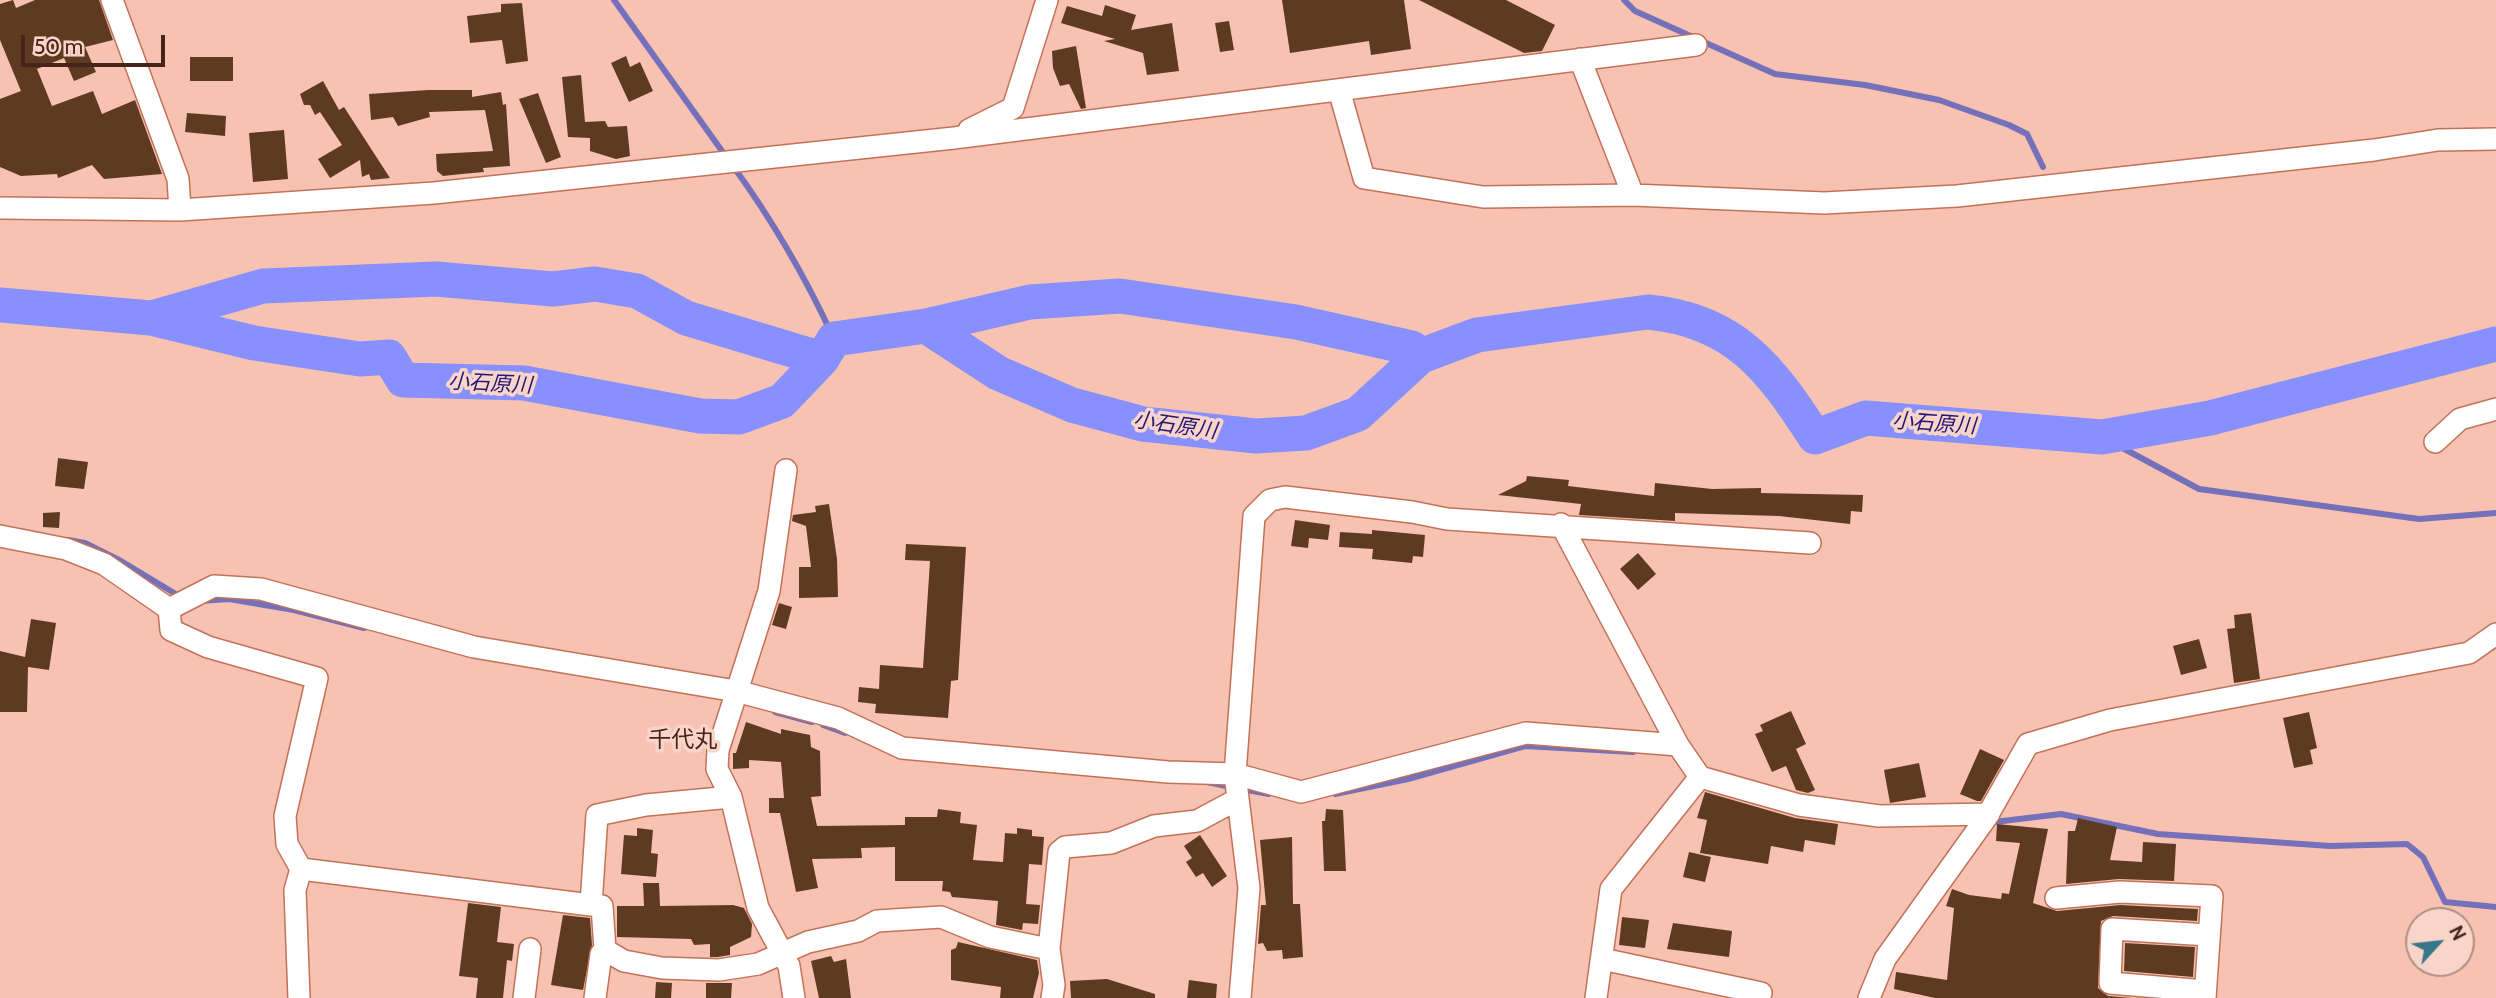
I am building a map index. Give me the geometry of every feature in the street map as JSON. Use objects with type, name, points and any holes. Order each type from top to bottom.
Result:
[{"type":"street","points":[[112,0],[177,179],[180,210]]},
{"type":"street","points":[[954,138],[1013,108],[1047,0]]},
{"type":"street","points":[[0,208],[180,210],[434,193],[954,138],[1696,44]]},
{"type":"street","points":[[1580,59],[1633,195]]},
{"type":"street","points":[[1339,90],[1364,178],[1483,197],[1633,195],[1824,203],[1944,197],[2374,150],[2438,140],[2496,139]]},
{"type":"street","points":[[2435,442],[2460,419],[2496,409]]},
{"type":"street","points":[[786,470],[769,590],[718,750],[717,769],[731,797],[758,908],[789,966],[794,998]]},
{"type":"street","points":[[1240,998],[1248,888],[1237,787],[1254,516],[1270,500],[1285,497],[1412,512],[1447,520],[1561,524],[1810,543]]},
{"type":"street","points":[[1561,524],[1697,780],[1799,805],[1879,816],[1989,814]]},
{"type":"street","points":[[0,536],[66,549],[104,564],[182,602]]},
{"type":"street","points":[[299,998],[295,890],[301,869],[287,844],[285,816],[317,678],[208,647],[171,630],[182,602],[214,586],[261,589],[474,647],[838,719],[902,748],[1168,772],[1237,787],[1301,792],[1526,733],[1678,745]]},
{"type":"street","points":[[1869,998],[1885,959],[1989,814],[2028,744],[2110,720],[2469,653],[2496,634]]},
{"type":"street","points":[[1596,998],[1611,889],[1697,780]]},
{"type":"street","points":[[1052,998],[1054,985],[1049,948],[1059,852],[1065,847],[1111,843],[1154,826],[1197,821],[1237,787]]},
{"type":"street","points":[[591,905],[597,815],[646,805],[731,797]]},
{"type":"street","points":[[301,869],[601,906],[605,950],[601,954],[596,998]]},
{"type":"street","points":[[2056,898],[2120,892],[2212,896],[2205,994],[2110,983],[2112,929],[2209,935]]},
{"type":"street","points":[[605,950],[624,961],[662,968],[719,970],[758,964],[808,942],[859,930],[877,921],[941,917],[990,937],[1049,948]]},
{"type":"street","points":[[524,998],[530,949]]},
{"type":"street","points":[[1602,959],[1761,993]]},
{"type":"building","points":[[13,0],[16,8],[35,0],[99,0],[113,40],[85,47],[96,72],[74,81],[64,58],[37,69],[52,106],[93,91],[102,114],[135,100],[162,174],[104,179],[92,165],[58,178],[57,174],[21,176],[0,167],[0,99],[21,91],[0,40],[0,4]]},
{"type":"building","points":[[1282,0],[1404,0],[1411,49],[1371,55],[1369,41],[1290,53]]},
{"type":"building","points":[[1419,0],[1506,0],[1555,25],[1542,51],[1524,53]]},
{"type":"building","points":[[522,3],[528,61],[506,64],[502,40],[470,43],[467,16],[501,12],[501,4]]},
{"type":"building","points":[[1105,5],[1136,15],[1131,30],[1172,23],[1179,71],[1147,75],[1143,53],[1104,41],[1115,39],[1061,23],[1067,6],[1102,16]]},
{"type":"building","points":[[1229,21],[1234,50],[1220,52],[1215,23]]},
{"type":"building","points":[[1076,46],[1086,108],[1081,109],[1069,84],[1060,86],[1053,68],[1052,51]]},
{"type":"building","points":[[626,56],[630,67],[640,62],[653,91],[629,102],[611,63]]},
{"type":"building","points":[[190,57],[233,57],[233,81],[190,81]]},
{"type":"building","points":[[581,75],[585,122],[605,121],[608,127],[627,126],[630,156],[616,159],[590,151],[590,138],[568,137],[562,77]]},
{"type":"building","points":[[323,81],[339,110],[344,107],[390,178],[371,180],[369,174],[362,177],[360,160],[330,178],[318,159],[342,145],[320,112],[315,115],[310,105],[304,105],[300,94]]},
{"type":"building","points":[[472,90],[472,97],[501,92],[503,105],[506,104],[510,166],[443,176],[437,171],[436,154],[493,151],[485,110],[429,112],[430,117],[398,126],[393,117],[371,120],[369,94]]},
{"type":"building","points":[[538,93],[561,157],[546,163],[519,99]]},
{"type":"building","points":[[187,113],[226,116],[225,136],[185,132]]},
{"type":"building","points":[[284,130],[288,179],[253,182],[249,133]]},
{"type":"building","points":[[58,458],[88,462],[84,489],[55,486]]},
{"type":"building","points":[[1527,476],[1569,480],[1568,486],[1654,496],[1655,483],[1712,489],[1761,488],[1761,493],[1863,495],[1862,512],[1851,511],[1850,524],[1779,516],[1675,513],[1675,521],[1579,515],[1581,504],[1498,495],[1526,481]]},
{"type":"building","points":[[829,504],[837,559],[838,597],[799,598],[799,567],[811,567],[806,526],[792,521],[793,515],[816,512],[815,506]]},
{"type":"building","points":[[60,512],[59,528],[43,527],[43,513]]},
{"type":"building","points":[[1295,520],[1330,525],[1328,540],[1309,538],[1308,548],[1291,546]]},
{"type":"building","points":[[1372,530],[1425,535],[1423,557],[1413,556],[1412,563],[1372,559],[1373,549],[1339,547],[1340,532],[1372,534]]},
{"type":"building","points":[[906,544],[966,547],[958,680],[951,681],[948,718],[875,713],[876,704],[858,702],[859,687],[879,689],[880,665],[923,668],[930,561],[905,560]]},
{"type":"building","points":[[1638,553],[1656,574],[1638,590],[1620,569]]},
{"type":"building","points":[[779,603],[792,607],[786,629],[772,625]]},
{"type":"building","points":[[2251,613],[2260,679],[2234,683],[2227,629],[2235,628],[2234,615]]},
{"type":"building","points":[[31,619],[56,623],[49,670],[28,667],[27,712],[0,712],[0,651],[25,657]]},
{"type":"building","points":[[2199,639],[2207,668],[2181,675],[2173,646]]},
{"type":"building","points":[[1791,711],[1806,744],[1796,749],[1815,790],[1808,793],[1796,790],[1786,766],[1772,772],[1755,734],[1763,731],[1760,725]]},
{"type":"building","points":[[2309,712],[2317,748],[2310,750],[2313,764],[2294,768],[2283,718]]},
{"type":"building","points":[[746,722],[781,734],[781,729],[810,735],[811,747],[820,751],[821,796],[811,797],[817,826],[905,825],[905,817],[937,817],[938,809],[961,812],[960,823],[977,825],[973,860],[1003,862],[1005,833],[1017,834],[1017,828],[1032,830],[1032,836],[1044,837],[1042,865],[1029,864],[1026,904],[1040,905],[1038,924],[1023,923],[1022,930],[996,925],[998,901],[952,897],[950,892],[942,891],[943,881],[895,881],[895,847],[861,848],[862,858],[812,859],[818,888],[796,892],[780,813],[769,813],[769,798],[784,798],[781,762],[749,760],[749,768],[733,769],[733,753],[736,753]]},
{"type":"building","points":[[1980,749],[2004,760],[1981,801],[1977,801],[1960,794]]},
{"type":"building","points":[[1919,763],[1926,797],[1890,803],[1884,770]]},
{"type":"building","points":[[1705,792],[1795,818],[1838,824],[1835,845],[1805,840],[1803,852],[1771,846],[1768,864],[1700,853],[1707,820],[1697,818]]},
{"type":"building","points":[[1326,809],[1343,810],[1346,871],[1324,871],[1322,821],[1325,821]]},
{"type":"building","points":[[2078,818],[2117,827],[2110,860],[2142,862],[2143,842],[2176,844],[2174,881],[2119,879],[2066,884],[2068,831],[2075,831]]},
{"type":"building","points":[[1997,824],[2048,829],[2033,903],[2057,911],[2120,905],[2198,909],[2197,921],[2113,916],[2101,921],[2098,988],[2108,996],[2132,998],[1935,998],[1894,989],[1896,972],[1947,980],[1954,908],[1946,906],[1952,889],[1969,895],[2001,899],[2002,893],[2009,894],[2020,843],[1996,841]]},
{"type":"building","points":[[637,828],[653,830],[651,853],[658,854],[656,877],[621,874],[624,835],[637,836]]},
{"type":"building","points":[[1200,835],[1227,876],[1212,887],[1203,873],[1196,877],[1186,862],[1192,858],[1184,846]]},
{"type":"building","points":[[1292,837],[1293,904],[1300,904],[1303,957],[1283,959],[1282,950],[1267,951],[1263,943],[1258,944],[1261,905],[1266,905],[1260,840]]},
{"type":"building","points":[[1689,852],[1711,857],[1705,882],[1683,877]]},
{"type":"building","points":[[643,883],[659,883],[660,906],[733,905],[744,908],[752,924],[751,937],[730,947],[730,955],[710,957],[710,944],[694,945],[691,939],[617,937],[617,906],[644,906]]},
{"type":"building","points":[[468,903],[501,907],[497,942],[514,944],[512,961],[507,960],[503,998],[476,998],[478,978],[459,976]]},
{"type":"building","points":[[563,915],[590,918],[592,945],[583,990],[551,985]]},
{"type":"building","points":[[1622,917],[1649,920],[1645,948],[1619,945]]},
{"type":"building","points":[[1673,923],[1732,931],[1729,957],[1667,949]]},
{"type":"building","points":[[958,942],[1037,960],[1039,973],[1033,998],[1000,998],[1001,987],[951,980],[951,950],[956,948]]},
{"type":"building","points":[[2125,943],[2195,947],[2193,977],[2124,971]]},
{"type":"building","points":[[831,956],[834,962],[846,959],[851,998],[819,998],[811,961]]},
{"type":"building","points":[[1107,979],[1155,994],[1155,998],[1071,998],[1070,981]]},
{"type":"building","points":[[1189,980],[1217,984],[1216,998],[1187,998]]},
{"type":"building","points":[[656,982],[672,983],[671,998],[655,998]]},
{"type":"building","points":[[706,983],[732,983],[731,998],[706,998]]},
{"type":"waterway","points":[[614,0],[727,158]]},
{"type":"waterway","points":[[1624,0],[1635,11],[1775,74],[1865,85],[1939,100],[2009,125],[2027,134],[2043,167]]},
{"type":"waterway","points":[[733,166],[788,250],[834,339]]},
{"type":"waterway","name":"小石原川","points":[[155,317],[263,286],[436,279],[553,289],[595,284],[637,291],[686,318],[822,359]]},
{"type":"waterway","name":"小石原川","points":[[0,305],[151,318],[254,343],[360,359],[389,357],[403,380],[524,383],[700,416],[739,417],[782,401],[822,359],[834,339],[926,326],[1030,302],[1120,296],[1296,322],[1412,348],[1421,356]]},
{"type":"waterway","name":"小石原川","points":[[926,326],[998,373],[1072,405],[1143,424],[1256,436],[1306,433],[1358,414],[1421,356],[1477,335],[1648,312],[1705,325],[1748,352],[1783,390],[1815,437],[1866,418],[2102,437],[2210,418],[2496,344]]},
{"type":"waterway","points":[[2102,437],[2199,489],[2419,519],[2496,513]]},
{"type":"waterway","points":[[68,540],[85,543],[121,561],[179,596]]},
{"type":"waterway","points":[[200,601],[229,599],[294,610],[364,628]]},
{"type":"waterway","points":[[775,712],[812,722]]},
{"type":"waterway","points":[[823,725],[845,733]]},
{"type":"waterway","points":[[1335,794],[1408,779],[1525,746],[1633,752]]},
{"type":"waterway","points":[[1207,782],[1231,787]]},
{"type":"waterway","points":[[1242,789],[1269,794]]},
{"type":"waterway","points":[[1994,822],[2061,814],[2158,834],[2330,846],[2407,844],[2423,857],[2445,902],[2496,907]]},
{"type":"district","name":"千代丸","points":[[683,740]]}]
